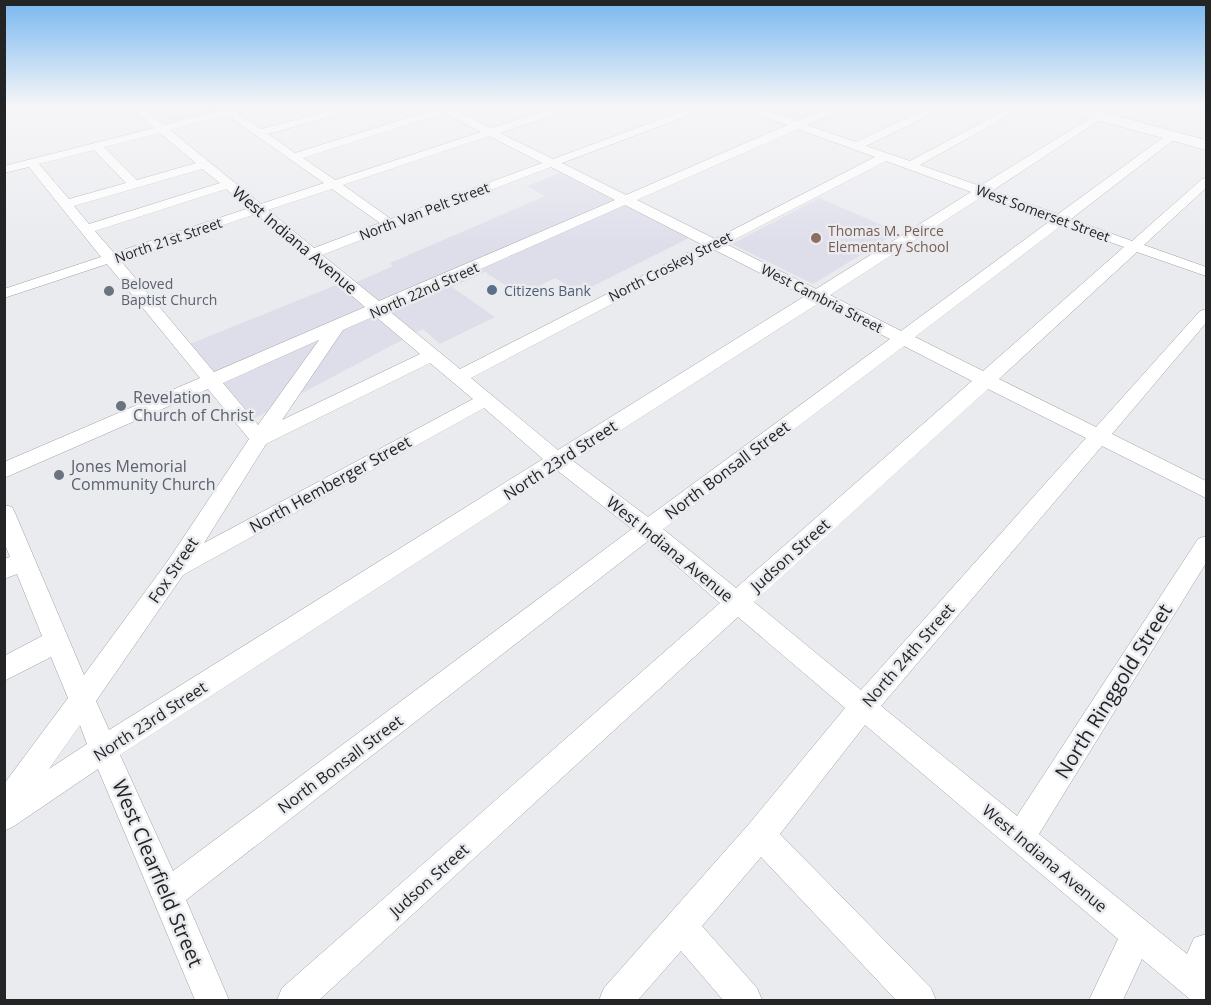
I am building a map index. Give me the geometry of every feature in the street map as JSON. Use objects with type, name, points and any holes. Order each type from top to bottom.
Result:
[{"type":"street","points":[[4,170],[68,153]]},
{"type":"street","points":[[103,153],[134,184]]},
{"type":"street","name":"West Indiana Avenue","points":[[192,153],[314,253],[378,310],[558,461],[648,529],[1200,986]]},
{"type":"street","points":[[286,153],[390,224]]},
{"type":"street","points":[[292,157],[305,153]]},
{"type":"street","name":"North 21st Street","points":[[4,294],[429,153]]},
{"type":"street","name":"West Cambria Street","points":[[533,153],[1206,490]]},
{"type":"street","name":"North Van Pelt Street","points":[[314,253],[580,153]]},
{"type":"street","name":"North 22nd Street","points":[[4,471],[378,310],[733,153]]},
{"type":"street","name":"West Somerset Street","points":[[874,153],[1206,272]]},
{"type":"street","points":[[910,166],[934,153]]},
{"type":"street","name":"North 23rd Street","points":[[4,816],[104,749],[1042,153]]},
{"type":"street","name":"North Bonsall Street","points":[[169,894],[648,529],[1148,153]]},
{"type":"street","name":"North Croskey Street","points":[[458,377],[884,157]]},
{"type":"street","points":[[32,162],[259,439],[432,356]]},
{"type":"street","points":[[66,204],[205,164]]},
{"type":"street","name":"Judson Street","points":[[294,1000],[1206,182]]},
{"type":"street","points":[[86,229],[230,184]]},
{"type":"street","name":"North 24th Street","points":[[616,1000],[760,835],[863,707],[1206,314]]},
{"type":"street","name":"Fox Street","points":[[4,809],[175,569],[259,439],[338,327]]},
{"type":"street","name":"North Hemberger Street","points":[[175,569],[485,400]]},
{"type":"street","name":"West Clearfield Street","points":[[4,513],[14,566],[56,641],[169,894],[212,1000]]},
{"type":"street","name":"North Ringgold Street","points":[[1020,837],[1206,545]]},
{"type":"street","points":[[4,669],[56,641]]},
{"type":"street","points":[[760,835],[919,1000]]},
{"type":"street","points":[[680,925],[745,1000]]},
{"type":"street","points":[[1106,1000],[1137,934]]},
{"type":"street","points":[[1200,986],[1206,950]]},
{"type":"shaded area","points":[[560,173],[689,238],[579,293],[555,278],[521,295],[485,272],[452,287],[495,317],[440,344],[423,329],[253,419],[190,344],[336,285],[341,289],[393,266],[390,263],[545,196],[527,186]]},
{"type":"shaded area","name":"Thomas M. Peirce Elementary School","points":[[819,198],[898,232],[813,284],[732,244]]},
{"type":"place","name":"Thomas M. Peirce Elementary School","points":[[816,238]]},
{"type":"place","name":"Citizens Bank","points":[[492,290]]},
{"type":"place","name":"Beloved Baptist Church","points":[[109,291]]},
{"type":"place","name":"Revelation Church of Christ","points":[[121,406]]},
{"type":"place","name":"Jones Memorial Community Church","points":[[59,475]]}]
